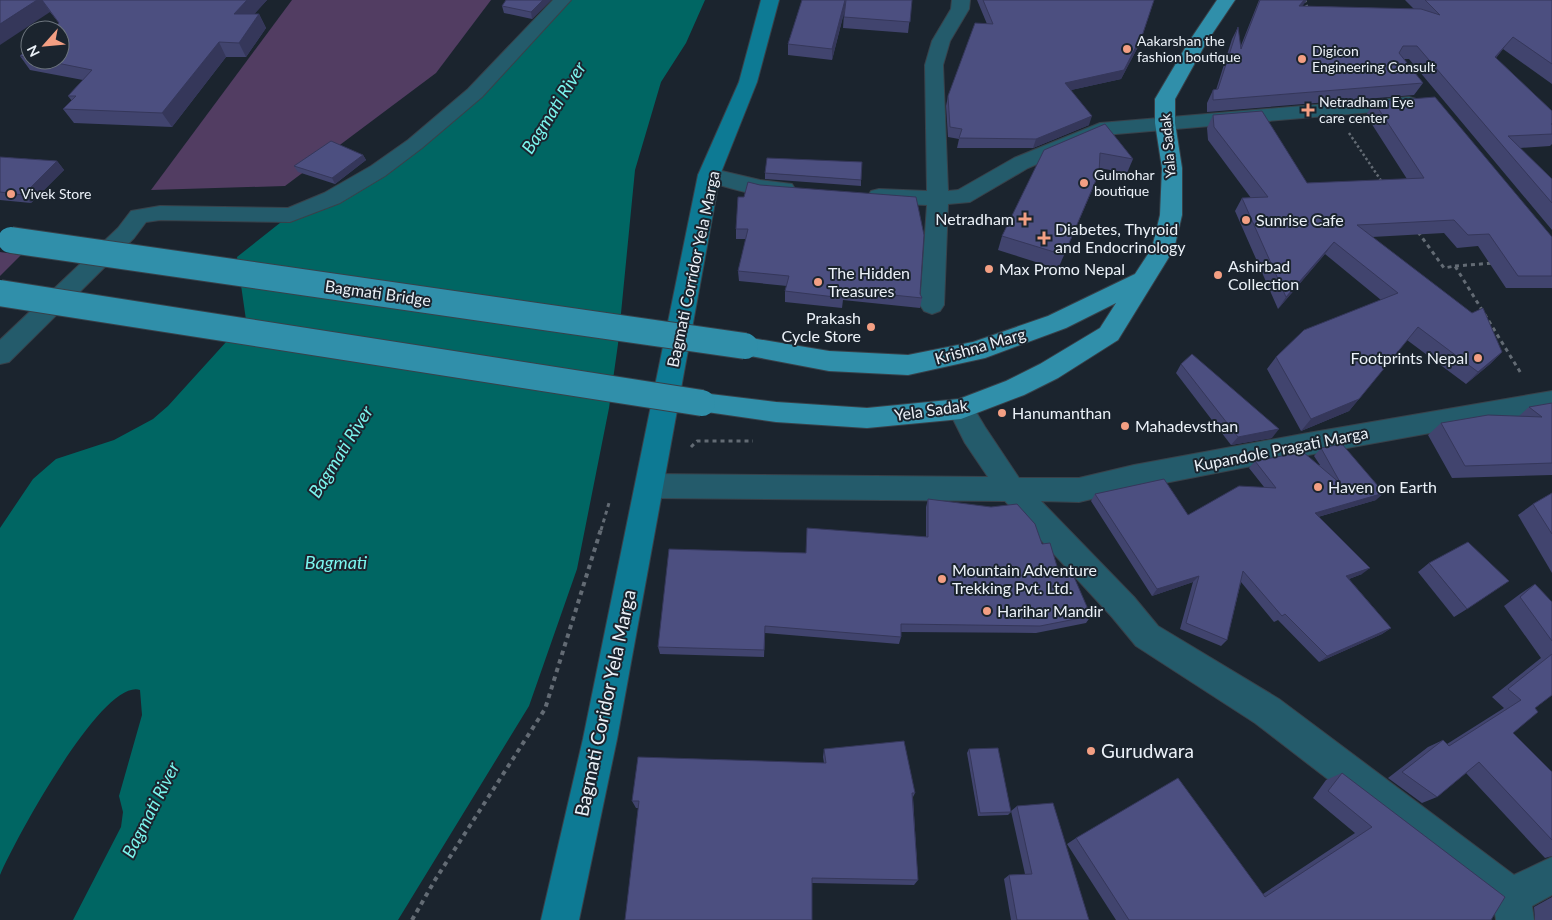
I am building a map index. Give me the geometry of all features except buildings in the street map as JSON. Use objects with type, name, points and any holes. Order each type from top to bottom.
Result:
[{"type":"main road","name":"Bagmati Corridor Yela Marga","points":[[649,486],[709,175],[748,82],[770,0]]},
{"type":"main road","name":"Yala Sadak","points":[[1144,280],[1163,249],[1170,215],[1172,168],[1165,123],[1165,99],[1226,0]]},
{"type":"main road","name":"Bagmati Bridge","points":[[5,240],[745,346]]},
{"type":"main road","name":"Krishna Marg","points":[[745,346],[829,361],[908,365],[976,351],[1057,322],[1144,280]]},
{"type":"main road","name":"Yela Sadak","points":[[0,293],[702,403],[776,412],[868,418],[961,409],[1040,376],[1109,334],[1144,280]]},
{"type":"main road","name":"Bagmati Coridor Yela Marga","points":[[560,920],[600,739],[649,486]]},
{"type":"street","points":[[0,355],[140,216],[160,213],[290,215],[332,198],[378,171],[415,144],[475,92],[562,0]]},
{"type":"street","points":[[932,306],[938,198],[934,65],[941,41],[960,9],[961,0]]},
{"type":"street","points":[[862,194],[910,199],[962,197],[1021,164],[1100,130],[1426,94],[1335,113],[1165,123]]},
{"type":"street","points":[[709,175],[760,187],[806,190]]},
{"type":"street","name":"Kupandole Pragati Marga","points":[[649,486],[1079,490],[1121,478],[1210,463],[1399,426],[1546,402]]},
{"type":"street","points":[[961,409],[975,435],[1011,489],[1123,607],[1147,636],[1267,711],[1514,908],[1552,876]]},
{"type":"path","points":[[1305,0],[1310,19]]},
{"type":"path","points":[[1335,113],[1386,187]]},
{"type":"path","points":[[1415,227],[1444,268],[1504,263]]},
{"type":"path","points":[[1455,266],[1546,402]]},
{"type":"path","points":[[412,920],[434,880],[545,709],[608,503],[649,486]]},
{"type":"shaded area","points":[[292,0],[491,0],[436,73],[285,186],[151,190]]},
{"type":"shaded area","points":[[0,252],[21,255],[0,276]]},
{"type":"water","name":"Bagmati","points":[[562,0],[705,0],[686,43],[661,82],[635,170],[618,344],[609,408],[577,569],[529,706],[398,920],[73,920],[121,827],[123,812],[119,796],[142,715],[140,690],[124,693],[104,709],[83,735],[40,799],[0,875],[0,528],[33,479],[56,459],[114,440],[153,419],[168,406],[246,320],[237,257],[290,215],[415,144]]},
{"type":"place","name":"Aakarshan the fashion boutique","points":[[1127,49]]},
{"type":"place","name":"Digicon Engineering Consult","points":[[1302,59]]},
{"type":"place","name":"Netradham Eye care center","points":[[1308,110]]},
{"type":"place","name":"Gulmohar boutique","points":[[1084,183]]},
{"type":"place","name":"Vivek Store","points":[[11,194]]},
{"type":"place","name":"Netradham","points":[[1025,219]]},
{"type":"place","name":"Sunrise Cafe","points":[[1246,220]]},
{"type":"place","name":"Diabetes, Thyroid and Endocrinology","points":[[1044,238]]},
{"type":"place","name":"Max Promo Nepal","points":[[989,269]]},
{"type":"place","name":"Ashirbad Collection","points":[[1218,275]]},
{"type":"place","name":"The Hidden Treasures","points":[[818,282]]},
{"type":"place","name":"Prakash Cycle Store","points":[[871,327]]},
{"type":"place","name":"Footprints Nepal","points":[[1478,358]]},
{"type":"place","name":"Hanumanthan","points":[[1002,413]]},
{"type":"place","name":"Mahadevsthan","points":[[1125,426]]},
{"type":"place","name":"Haven on Earth","points":[[1318,487]]},
{"type":"place","name":"Mountain Adventure Trekking Pvt. Ltd.","points":[[942,579]]},
{"type":"place","name":"Harihar Mandir","points":[[987,611]]},
{"type":"place","name":"Gurudwara","points":[[1091,751]]},
{"type":"water label","name":"Bagmati River","points":[[554,108]]},
{"type":"water label","name":"Bagmati River","points":[[341,452]]},
{"type":"water label","name":"Bagmati River","points":[[151,810]]}]
